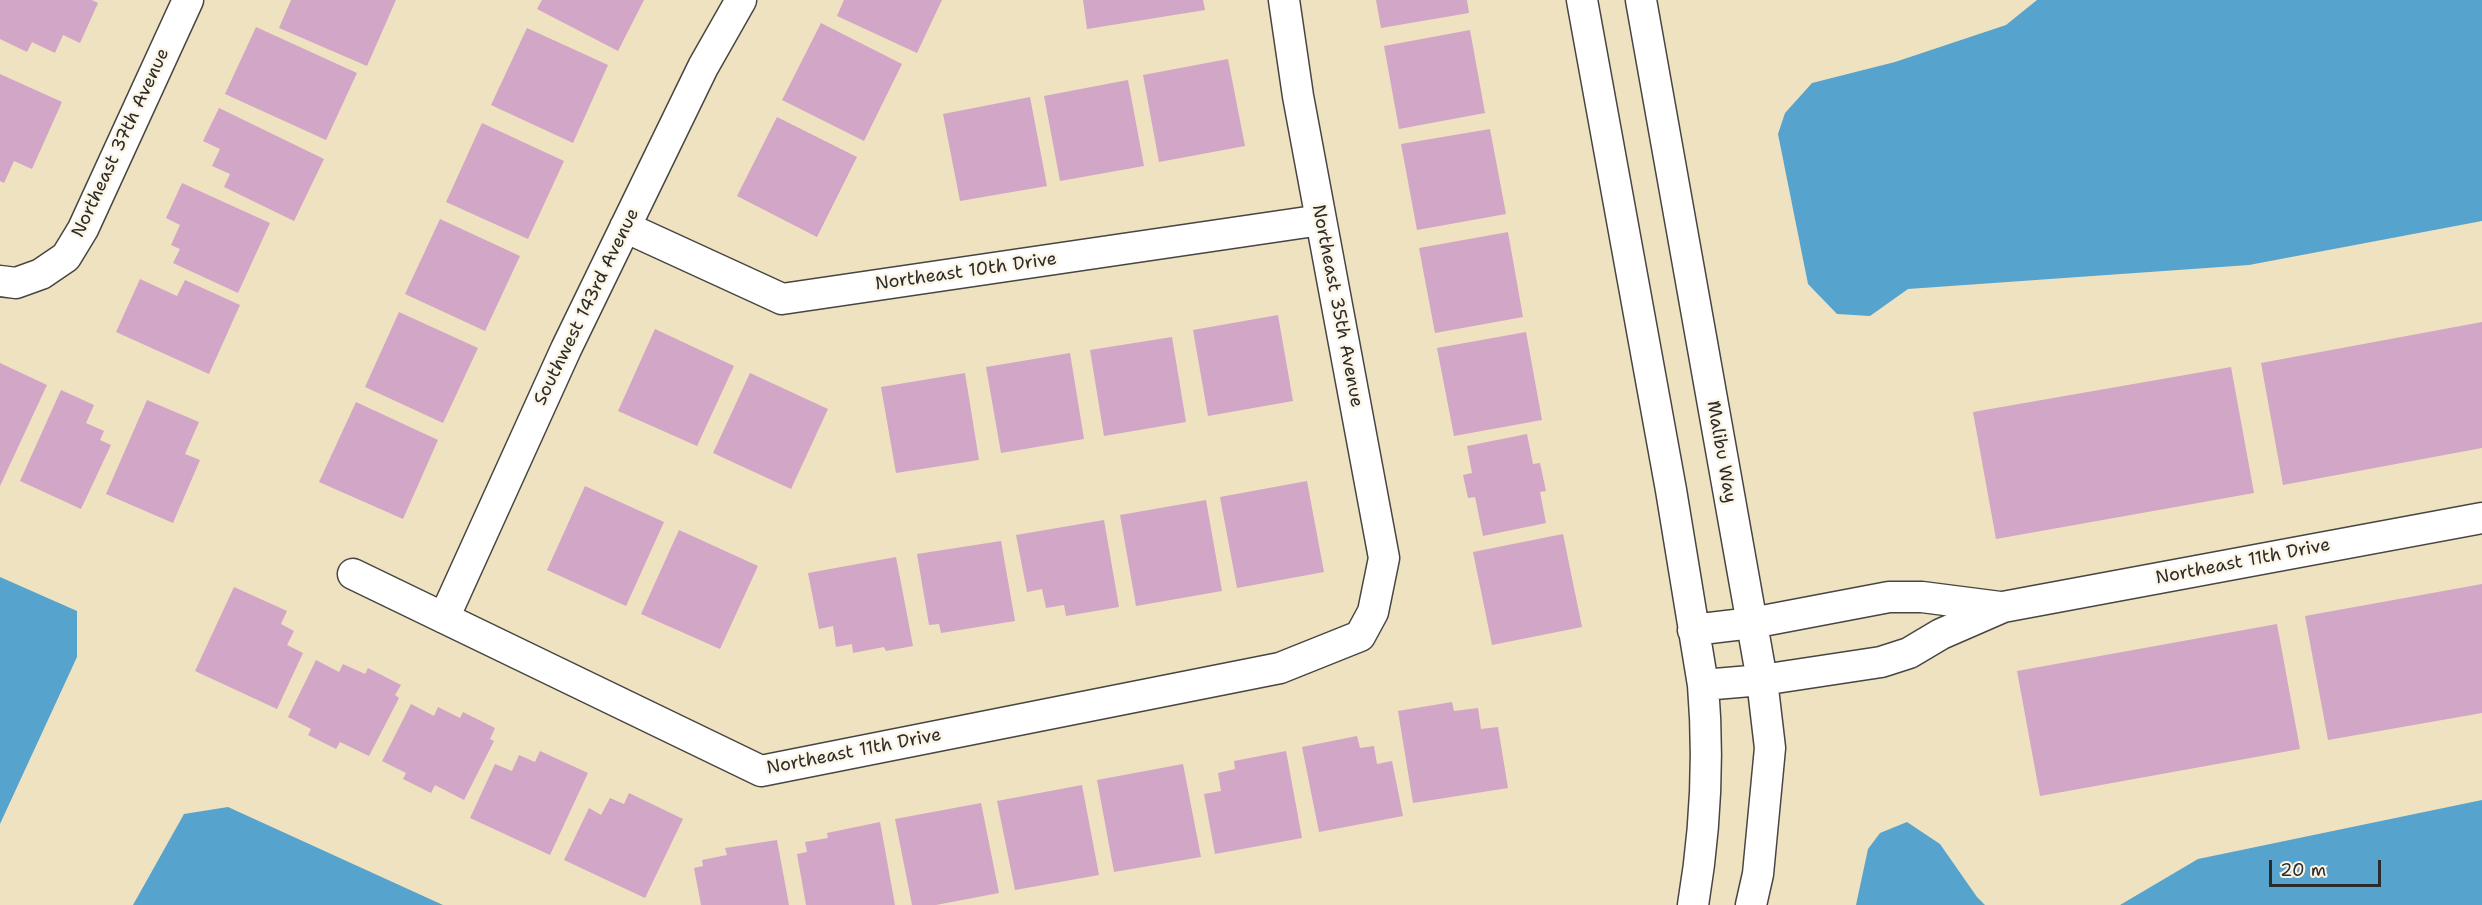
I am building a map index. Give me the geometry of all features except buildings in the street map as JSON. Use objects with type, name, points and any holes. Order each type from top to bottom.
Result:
[{"type":"street","name":"Northeast 37th Avenue","points":[[0,281],[16,283],[41,274],[66,257],[83,229],[188,0]]},
{"type":"street","name":"Southwest 143rd Avenue","points":[[444,618],[566,349],[703,67],[741,0]]},
{"type":"street","name":"Northeast 35th Avenue","points":[[1284,0],[1298,96],[1384,558],[1373,612]]},
{"type":"street","points":[[1582,0],[1671,490],[1702,685],[1705,711],[1702,852],[1693,905]]},
{"type":"street","name":"Malibu Way","points":[[1641,0],[1762,680],[1770,748],[1758,874],[1751,905]]},
{"type":"street","name":"Northeast 10th Drive","points":[[625,227],[782,299],[1321,220]]},
{"type":"street","name":"Northeast 11th Drive","points":[[1702,685],[1762,680],[1881,662],[1909,653],[1941,634],[2003,607],[2482,518]]},
{"type":"street","name":"Northeast 11th Drive","points":[[353,574],[761,771],[1280,668],[1360,636],[1373,612]]},
{"type":"street","name":"Northeast 11th Drive","points":[[1694,630],[1752,623],[1889,597],[1922,597],[2003,607]]},
{"type":"water","points":[[2037,0],[2482,0],[2482,221],[2249,265],[1908,289],[1870,316],[1837,314],[1808,284],[1778,134],[1785,113],[1812,83],[1895,62],[2006,25]]},
{"type":"water","points":[[0,577],[77,611],[77,657],[0,824]]},
{"type":"water","points":[[2482,800],[2482,905],[2120,905],[2198,859]]},
{"type":"water","points":[[228,807],[443,905],[133,905],[184,814]]},
{"type":"water","points":[[1907,822],[1940,844],[1985,905],[1856,905],[1868,849],[1880,833]]}]
